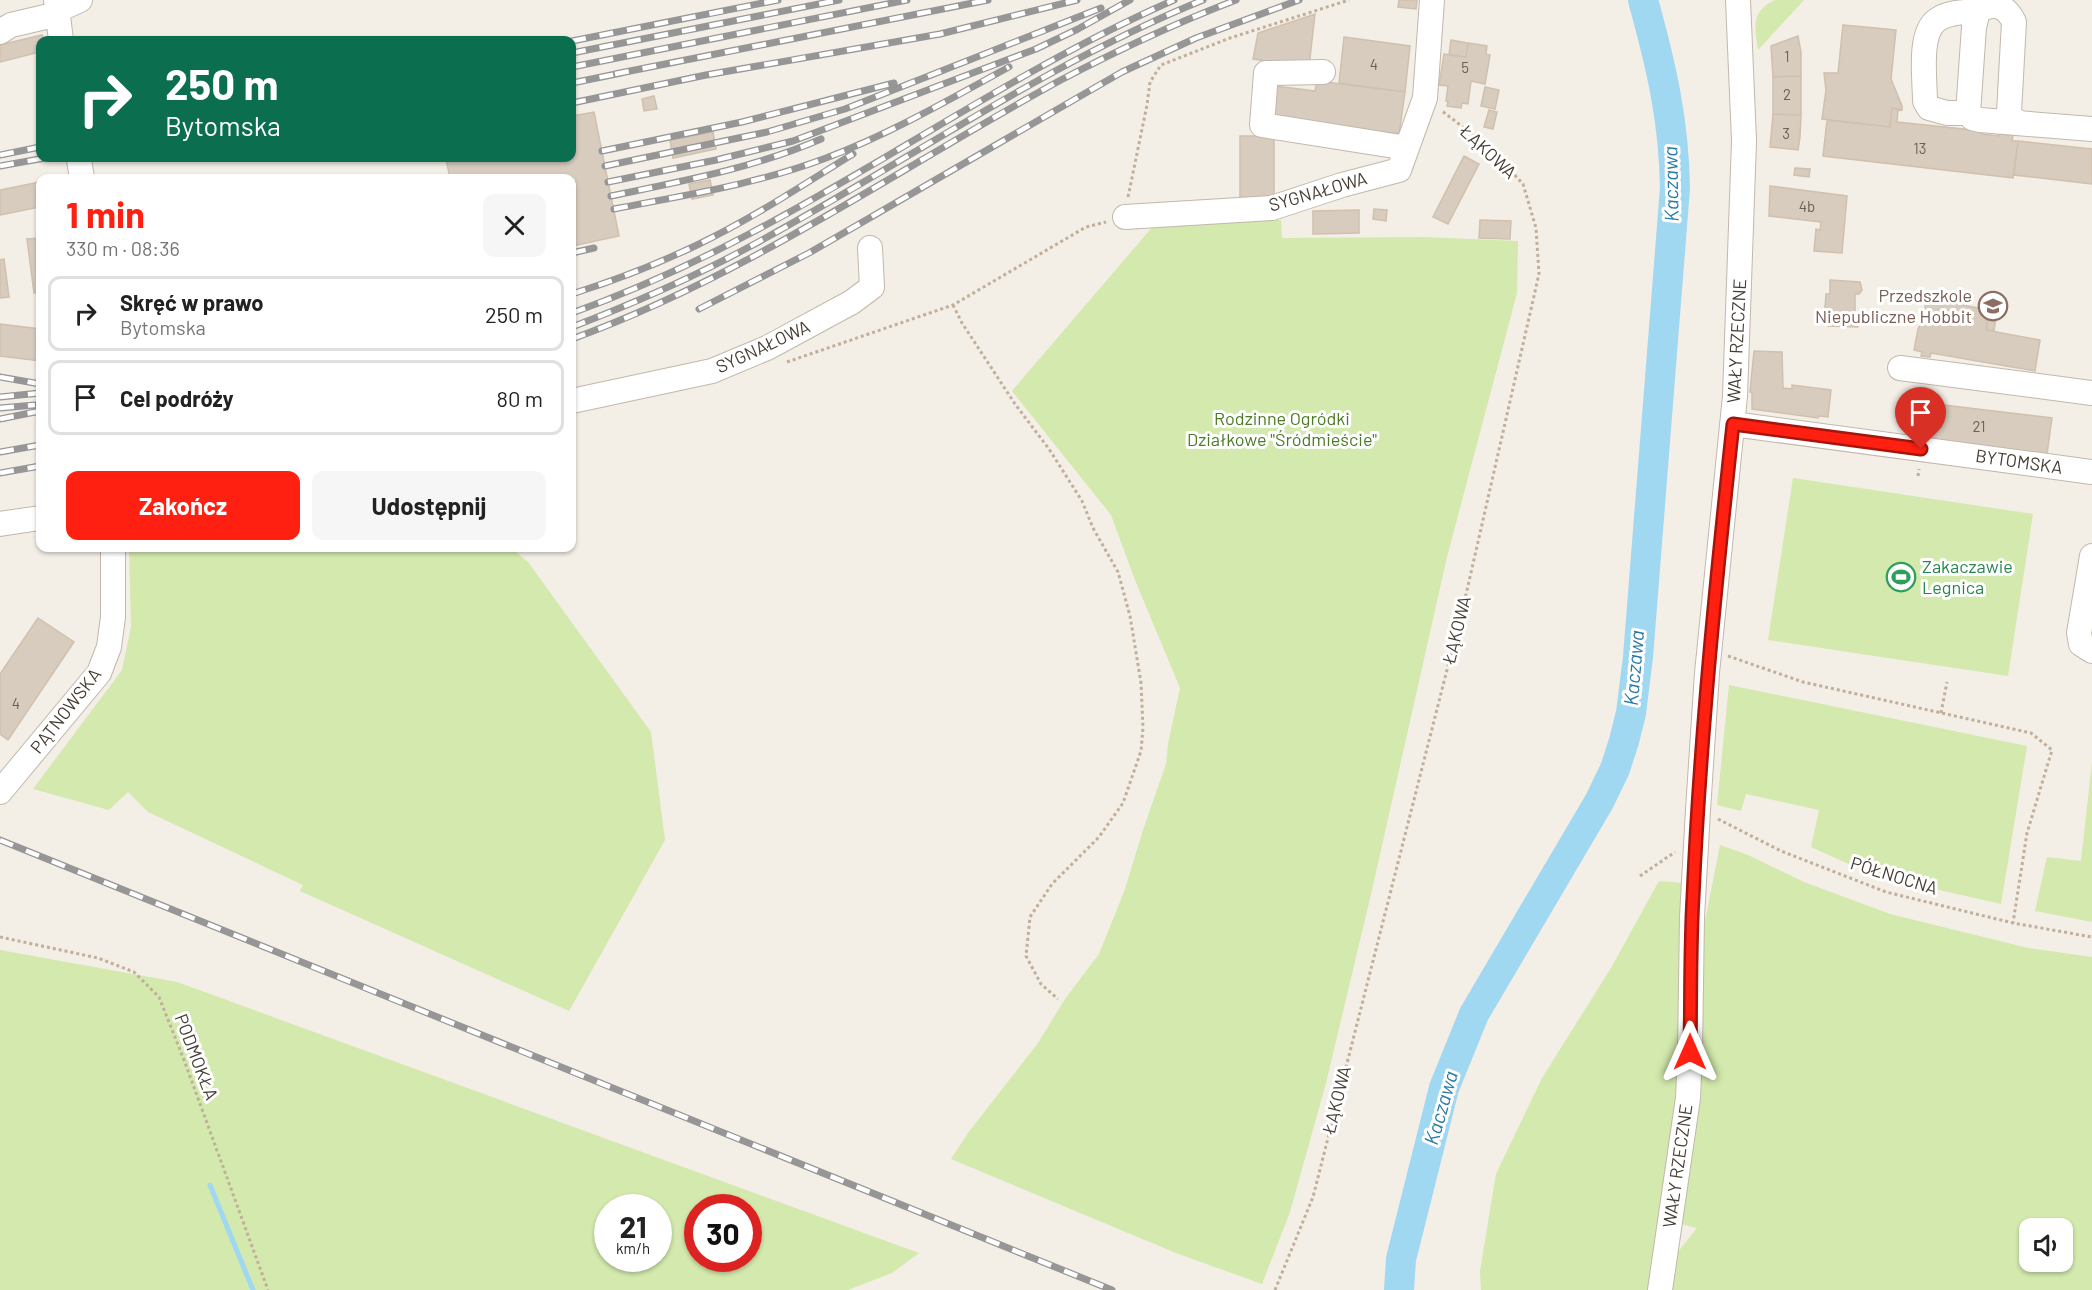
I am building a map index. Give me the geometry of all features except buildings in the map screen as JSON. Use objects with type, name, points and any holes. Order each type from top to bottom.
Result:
[{"type":"street","points":[[0,32],[11,25],[80,0]]},
{"type":"street","points":[[1425,99],[1432,0]]},
{"type":"street","name":"WAŁY RZECZNE","points":[[1660,1290],[1689,1084],[1696,837],[1710,650],[1733,424],[1738,345],[1744,141],[1743,69],[1738,0]]},
{"type":"street","points":[[1968,113],[1947,114],[1929,108],[1926,101],[1924,43],[1931,25],[1939,19],[1996,5],[2010,13],[2014,22],[2009,112],[2018,122]]},
{"type":"street","points":[[57,8],[60,36]]},
{"type":"street","points":[[1978,11],[1974,27],[1968,113],[1972,118],[2092,129]]},
{"type":"street","points":[[1323,72],[1266,73],[1262,125],[1407,148]]},
{"type":"street","name":"SYGNAŁOWA","points":[[1125,217],[1272,208],[1342,185],[1399,170],[1425,99]]},
{"type":"street","name":"SYGNAŁOWA","points":[[576,400],[712,371],[767,348],[852,302],[872,288],[870,248]]},
{"type":"street","points":[[1900,368],[2092,393]]},
{"type":"street","name":"BYTOMSKA","points":[[1733,424],[2092,472]]},
{"type":"street","points":[[0,524],[36,519]]},
{"type":"street","name":"PĄTNOWSKA","points":[[2,788],[99,673],[109,648],[113,617],[113,552]]},
{"type":"street","points":[[2086,642],[2092,556]]},
{"type":"path","points":[[781,363],[953,305],[1086,227],[1125,217],[1148,105],[1150,81],[1161,65],[1230,38],[1349,0]]},
{"type":"path","name":"ŁĄKOWA","points":[[1275,1290],[1316,1186],[1465,599],[1539,274],[1536,228],[1523,184],[1489,147],[1425,99]]},
{"type":"path","points":[[953,305],[962,323],[1015,404],[1049,449],[1082,501],[1093,528],[1118,572],[1131,616],[1143,728],[1141,751],[1123,803],[1099,837],[1052,884],[1030,917],[1026,956],[1041,984],[1058,999]]},
{"type":"path","points":[[1918,477],[1919,466]]},
{"type":"path","points":[[1710,650],[1803,682],[2031,733],[2052,750],[2027,833],[2013,923]]},
{"type":"path","points":[[1941,712],[1947,682]]},
{"type":"path","name":"PÓŁNOCNA","points":[[1698,810],[1781,851],[1887,892],[2013,923],[2092,937]]},
{"type":"path","points":[[1640,876],[1696,837]]},
{"type":"path","name":"PODMOKŁA","points":[[0,937],[98,958],[134,972],[159,996],[268,1290]]},
{"type":"green space","points":[[1775,0],[1804,0],[1758,50],[1755,27],[1758,15]]},
{"type":"green space","name":"Rodzinne Ogródki Działkowe \"Śródmieście\"","points":[[1201,220],[1281,220],[1282,238],[1424,237],[1518,241],[1517,293],[1447,557],[1326,1083],[1290,1212],[1262,1284],[1176,1253],[951,1159],[968,1133],[1038,1043],[1065,999],[1099,954],[1124,892],[1166,764],[1180,688],[1111,515],[1012,391],[1155,224]]},
{"type":"green space","name":"Zakaczawie Legnica","points":[[1793,478],[2033,514],[2008,676],[1768,640]]},
{"type":"green space","points":[[129,552],[516,552],[528,562],[651,732],[665,840],[569,1011],[300,891],[303,885],[148,812],[128,792],[109,810],[33,789],[122,670],[131,627]]},
{"type":"green space","points":[[1729,685],[2027,746],[2001,904],[1873,875],[1811,847],[1819,810],[1746,794],[1741,811],[1717,805]]},
{"type":"green space","points":[[2092,762],[2092,922],[2035,911],[2047,857],[2081,861]]},
{"type":"green space","points":[[1720,845],[1748,855],[1804,882],[1890,914],[2028,948],[2092,957],[2092,1290],[1666,1290],[1670,1262],[1697,1228],[1677,1223],[1702,937]]},
{"type":"green space","points":[[1659,881],[1681,883],[1682,1066],[1651,1290],[1481,1290],[1480,1271],[1496,1174],[1542,1078],[1611,968]]},
{"type":"green space","points":[[0,950],[177,982],[757,1194],[684,1194],[684,1272],[762,1272],[762,1196],[919,1253],[892,1273],[848,1290],[0,1290]]},
{"type":"waterway","name":"Kaczawa","points":[[1399,1290],[1401,1259],[1444,1088],[1474,1014],[1599,802],[1615,769],[1631,713],[1638,657],[1675,188],[1669,116],[1643,0]]},
{"type":"waterway","points":[[210,1185],[253,1290]]},
{"type":"railway","points":[[576,40],[778,0]]},
{"type":"railway","points":[[576,52],[839,0]]},
{"type":"railway","points":[[576,66],[907,0]]},
{"type":"railway","points":[[615,74],[988,0]]},
{"type":"railway","points":[[576,102],[706,75],[940,34],[1077,0]]},
{"type":"railway","points":[[608,182],[716,160],[793,141],[1036,49],[1130,0]]},
{"type":"railway","points":[[576,311],[662,276],[749,234],[1065,53],[1174,0]]},
{"type":"railway","points":[[576,325],[706,269],[806,216],[1029,85],[1144,26],[1203,0]]},
{"type":"railway","points":[[576,337],[637,313],[760,253],[1059,81],[1146,38],[1236,0]]},
{"type":"railway","points":[[699,309],[809,253],[1122,72],[1196,38],[1299,0]]},
{"type":"railway","points":[[605,166],[767,132],[845,109],[1101,8]]},
{"type":"railway","points":[[614,209],[748,182],[826,158],[896,127],[1009,67]]},
{"type":"railway","points":[[576,82],[621,73]]},
{"type":"railway","points":[[602,151],[742,122],[894,83]]},
{"type":"railway","points":[[611,196],[744,166],[821,139]]},
{"type":"railway","points":[[0,155],[36,148]]},
{"type":"railway","points":[[576,293],[649,266],[715,236],[853,154]]},
{"type":"railway","points":[[0,166],[36,160]]},
{"type":"railway","points":[[576,252],[594,248]]},
{"type":"railway","points":[[0,377],[36,383]]},
{"type":"railway","points":[[0,397],[36,393]]},
{"type":"railway","points":[[0,408],[35,405]]},
{"type":"railway","points":[[0,419],[36,412]]},
{"type":"railway","points":[[0,452],[36,446]]},
{"type":"railway","points":[[0,473],[36,467]]},
{"type":"railway","points":[[0,840],[1112,1290]]},
{"type":"place","name":"Przedszkole Niepubliczne Hobbit","points":[[1993,306]]},
{"type":"place","name":"Zakaczawie Legnica","points":[[1901,577]]},
{"type":"route","points":[[1690,1052],[1692,917],[1699,787],[1707,673],[1733,424],[1921,449]]}]
